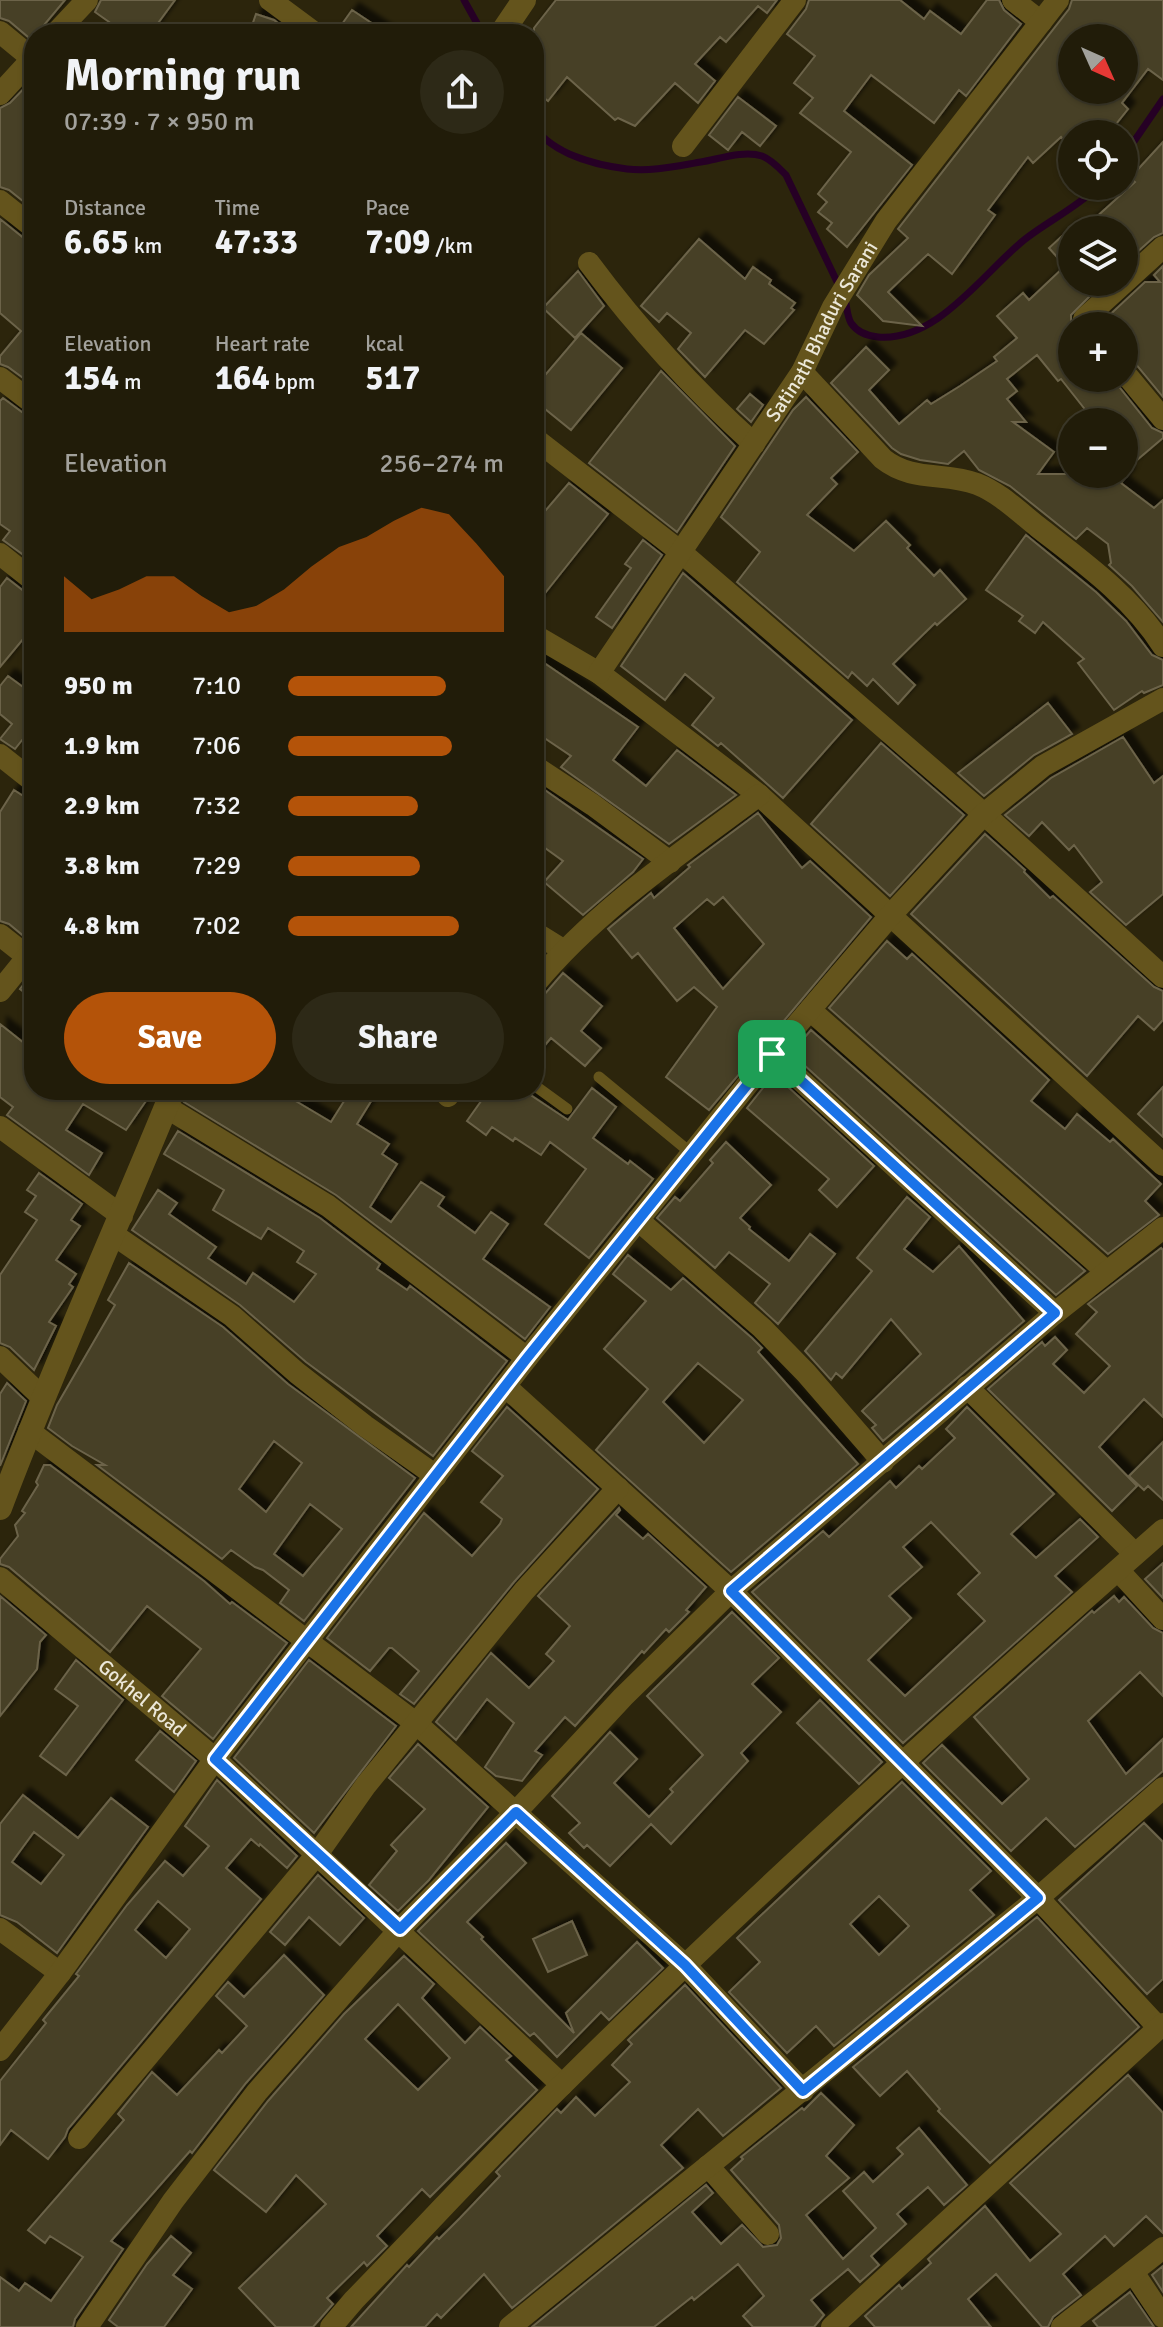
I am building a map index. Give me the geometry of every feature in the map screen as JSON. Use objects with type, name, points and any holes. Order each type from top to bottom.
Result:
[{"type":"street","points":[[64,24],[87,0]]},
{"type":"street","points":[[270,0],[302,24]]},
{"type":"street","points":[[683,146],[795,0]]},
{"type":"street","points":[[1013,0],[1041,22]]},
{"type":"street","name":"Satinath Bhaduri Sarani","points":[[599,673],[802,372],[849,278],[886,221],[1058,0]]},
{"type":"street","points":[[0,32],[24,51]]},
{"type":"street","points":[[0,94],[24,68]]},
{"type":"street","points":[[0,201],[24,220]]},
{"type":"street","points":[[1092,312],[1163,247]]},
{"type":"street","points":[[589,263],[676,368],[754,444]]},
{"type":"street","points":[[802,372],[896,469],[925,477],[966,480],[1000,496],[1098,573],[1163,646]]},
{"type":"street","points":[[0,378],[24,396]]},
{"type":"street","points":[[1138,389],[1163,419]]},
{"type":"street","points":[[544,446],[682,553],[984,814],[1163,977]]},
{"type":"street","points":[[2,560],[24,570]]},
{"type":"street","points":[[544,641],[599,673],[759,795],[1163,1165]]},
{"type":"street","points":[[0,2050],[60,1973],[215,1759],[505,1386],[772,1054],[889,917],[984,814],[1043,766],[1163,699]]},
{"type":"street","points":[[0,755],[24,774]]},
{"type":"street","points":[[544,773],[670,862]]},
{"type":"street","points":[[544,973],[563,950],[670,862],[759,795]]},
{"type":"street","points":[[0,935],[24,949]]},
{"type":"street","points":[[544,938],[563,950]]},
{"type":"street","points":[[0,991],[24,962]]},
{"type":"street","points":[[810,1010],[1107,1272]]},
{"type":"street","points":[[772,1054],[1055,1313]]},
{"type":"street","points":[[0,1508],[42,1397],[170,1100]]},
{"type":"street","points":[[171,1100],[328,1206],[527,1358]]},
{"type":"street","points":[[0,1127],[232,1316],[297,1373],[436,1476]]},
{"type":"street","points":[[638,1220],[762,1328],[806,1373],[883,1462]]},
{"type":"street","points":[[87,2327],[173,2201],[257,2092],[400,1929],[516,1812],[623,1697],[731,1591],[1055,1313],[1163,1228]]},
{"type":"street","points":[[0,1357],[42,1397]]},
{"type":"street","points":[[505,1386],[731,1591],[1038,1898],[1161,2026],[847,2322]]},
{"type":"street","points":[[967,1387],[1135,1554]]},
{"type":"street","points":[[29,1431],[417,1724],[685,1965],[803,2091]]},
{"type":"street","points":[[79,2138],[318,1853],[366,1785],[524,1591],[618,1488]]},
{"type":"street","points":[[331,2327],[562,2085],[685,1965],[902,1763],[1163,1530]]},
{"type":"street","points":[[1118,1570],[1163,1619]]},
{"type":"street","name":"Gokhel Road","points":[[0,1578],[215,1759],[400,1929],[562,2085]]},
{"type":"street","points":[[510,2327],[1038,1898],[1163,1788]]},
{"type":"street","points":[[0,1929],[60,1973]]},
{"type":"street","points":[[708,2166],[768,2234]]},
{"type":"street","points":[[1062,2327],[1163,2248]]},
{"type":"street","points":[[1133,2272],[1163,2317]]},
{"type":"lane","points":[[599,1077],[691,1153]]},
{"type":"lane","points":[[544,1092],[567,1109]]},
{"type":"building","points":[[0,0],[65,0],[45,24],[24,24],[24,34],[0,18]]},
{"type":"building","points":[[101,0],[175,0],[157,24],[112,24],[95,12]]},
{"type":"building","points":[[556,0],[777,0],[767,13],[758,6],[726,42],[720,37],[695,64],[715,81],[698,103],[675,83],[635,126],[618,118],[615,120],[567,77],[548,101],[544,98],[544,24],[537,24]]},
{"type":"building","points":[[809,0],[900,0],[924,19],[930,11],[961,34],[987,0],[999,0],[1004,10],[1021,24],[966,96],[959,90],[934,123],[871,75],[844,111],[912,165],[847,247],[827,229],[832,223],[818,212],[827,202],[818,194],[851,152],[800,113],[813,98],[794,83],[815,56],[787,34]]},
{"type":"building","points":[[1072,0],[1163,0],[1163,80],[1148,69],[1138,82],[1138,24],[1058,24],[1058,104],[1123,104],[1128,109],[1119,120],[1058,120],[1058,140],[1033,163],[1028,157],[988,210],[995,215],[952,274],[928,254],[888,292],[922,326],[883,321],[857,295],[869,275],[908,238],[898,229],[1069,9]]},
{"type":"building","points":[[352,10],[373,24],[342,24]]},
{"type":"building","points":[[256,14],[279,24],[252,24]]},
{"type":"building","points":[[24,88],[24,202],[0,187],[0,108],[10,103]]},
{"type":"building","points":[[738,97],[776,126],[760,146],[742,132],[728,150],[709,135]]},
{"type":"building","points":[[1163,142],[1163,233],[1138,251],[1138,216],[1097,216],[1115,200],[1138,200],[1138,169]]},
{"type":"building","points":[[0,219],[24,238],[24,379],[0,364],[0,356],[21,331],[0,313]]},
{"type":"building","points":[[699,239],[745,279],[753,267],[771,280],[769,284],[795,303],[791,308],[794,310],[764,344],[745,330],[705,377],[678,349],[691,333],[667,313],[659,322],[641,306]]},
{"type":"building","points":[[1058,240],[1058,258],[1049,248]]},
{"type":"building","points":[[1163,266],[1163,397],[1138,367],[1138,312],[1113,312],[1130,296],[1138,296],[1138,289],[1145,282],[1160,282],[1154,275]]},
{"type":"building","points":[[578,271],[604,306],[575,338],[544,307]]},
{"type":"building","points":[[1058,273],[1058,296],[1090,296],[1074,312],[1058,312],[1058,381],[1037,355],[1007,379],[1017,391],[1007,399],[1026,422],[1013,422],[1054,452],[1038,474],[1058,474],[1058,488],[1128,488],[1154,508],[1163,500],[1163,622],[1109,565],[1108,544],[1087,528],[1076,539],[1010,486],[979,470],[964,451],[948,464],[901,454],[831,383],[866,347],[889,370],[869,390],[899,424],[927,400],[931,404],[997,361],[994,357],[1017,338],[997,316],[1023,293],[1029,300]]},
{"type":"building","points":[[581,333],[622,368],[571,430],[544,408],[544,376]]},
{"type":"building","points":[[661,371],[735,446],[677,532],[589,463]]},
{"type":"building","points":[[1071,392],[1123,392],[1136,408],[1084,408]]},
{"type":"building","points":[[750,394],[763,405],[751,422],[737,409]]},
{"type":"building","points":[[806,397],[858,452],[831,478],[837,484],[807,515],[854,551],[886,521],[934,576],[940,570],[966,599],[937,625],[935,623],[893,664],[915,685],[898,704],[873,679],[867,686],[852,672],[848,678],[737,582],[760,552],[721,517],[793,410]]},
{"type":"building","points":[[3,398],[24,414],[24,555],[3,540],[10,531],[0,524],[0,401]]},
{"type":"building","points":[[1138,410],[1152,428],[1163,433],[1163,438],[1138,459]]},
{"type":"building","points":[[569,483],[608,514],[544,594],[544,512]]},
{"type":"building","points":[[1026,535],[1096,592],[1126,621],[1152,655],[1163,660],[1163,685],[1144,693],[1142,691],[1114,710],[1078,663],[1084,659],[1043,622],[1035,633],[1019,621],[1023,616],[986,590]]},
{"type":"building","points":[[643,540],[662,555],[612,628],[596,617],[631,568],[625,564]]},
{"type":"building","points":[[683,573],[852,720],[783,798],[721,743],[718,746],[692,725],[714,698],[685,674],[665,700],[621,666]]},
{"type":"building","points":[[7,578],[24,591],[24,638],[0,667],[0,587]]},
{"type":"building","points":[[544,663],[638,727],[613,760],[646,786],[677,750],[736,795],[669,844],[561,767],[571,756],[544,738]]},
{"type":"building","points":[[8,676],[24,688],[24,738],[15,749],[0,739],[12,724],[0,714],[0,686]]},
{"type":"building","points":[[1048,703],[1072,734],[1034,755],[984,796],[958,773]]},
{"type":"building","points":[[1123,737],[1154,783],[1163,776],[1163,894],[1126,925],[1090,892],[1102,882],[1074,845],[1069,850],[1042,822],[1029,836],[1005,815],[1051,778]]},
{"type":"building","points":[[881,743],[964,815],[890,896],[811,824]]},
{"type":"building","points":[[544,789],[643,859],[633,872],[583,915],[544,882],[563,861],[544,847]]},
{"type":"building","points":[[14,790],[24,796],[24,936],[0,921],[0,812]]},
{"type":"building","points":[[758,813],[802,868],[810,861],[871,917],[709,1110],[666,1077],[717,1007],[694,987],[677,1001],[638,953],[632,958],[608,929],[651,893],[654,898],[690,867],[688,865]],"holes":[[[723,897],[764,944],[723,989],[674,928],[707,899],[714,905]]]},
{"type":"building","points":[[985,834],[1025,870],[1050,898],[1053,896],[1154,987],[1163,991],[1163,1020],[1154,1030],[1138,1016],[1087,1076],[911,914]]},
{"type":"building","points":[[887,941],[907,959],[912,954],[1049,1080],[1031,1101],[1065,1129],[1077,1114],[1110,1142],[1113,1139],[1161,1184],[1145,1201],[1159,1215],[1108,1254],[829,1008]]},
{"type":"building","points":[[563,973],[602,1006],[581,1031],[601,1048],[585,1066],[551,1038],[544,1046],[544,995]]},
{"type":"building","points":[[0,1024],[24,1043],[24,1100],[146,1101],[126,1130],[83,1104],[66,1130],[102,1153],[89,1175],[7,1115],[13,1107],[0,1097]]},
{"type":"building","points":[[811,1030],[1085,1271],[1056,1295],[791,1053]]},
{"type":"building","points":[[774,1074],[874,1166],[837,1207],[819,1190],[829,1179],[747,1108]]},
{"type":"building","points":[[1163,1087],[1163,1137],[1138,1114]]},
{"type":"building","points":[[592,1088],[616,1107],[593,1138],[653,1179],[589,1258],[545,1224],[586,1169],[550,1142],[541,1155],[492,1127],[486,1135],[467,1121],[482,1100],[538,1100],[568,1120]]},
{"type":"building","points":[[294,1100],[331,1122],[345,1100],[372,1100],[357,1124],[389,1144],[382,1154],[397,1164],[370,1207],[391,1222],[421,1182],[444,1197],[438,1206],[475,1233],[491,1212],[508,1224],[483,1259],[550,1307],[525,1339],[336,1195],[184,1102]]},
{"type":"building","points":[[178,1131],[320,1218],[380,1264],[377,1269],[407,1290],[410,1286],[507,1361],[433,1456],[306,1362],[240,1305],[132,1230],[158,1190],[177,1203],[169,1214],[216,1247],[208,1258],[246,1284],[253,1273],[294,1302],[316,1274],[297,1262],[304,1251],[268,1228],[261,1239],[213,1210],[224,1190],[164,1154]]},
{"type":"building","points":[[726,1142],[771,1185],[740,1218],[749,1229],[789,1261],[810,1234],[835,1254],[778,1324],[755,1303],[770,1284],[729,1252],[715,1268],[657,1218],[675,1197],[680,1201],[713,1163],[710,1160]]},
{"type":"building","points":[[39,1173],[82,1204],[71,1220],[80,1226],[56,1260],[76,1274],[69,1284],[73,1287],[49,1322],[56,1326],[34,1370],[10,1347],[0,1343],[0,1275],[37,1220],[25,1212],[36,1196],[27,1190]]},
{"type":"building","points":[[907,1197],[930,1217],[904,1249],[933,1272],[959,1246],[1024,1321],[883,1441],[872,1428],[876,1425],[862,1411],[921,1354],[891,1319],[842,1378],[836,1373],[831,1380],[805,1351],[872,1271],[857,1258]]},
{"type":"building","points":[[1161,1248],[1163,1417],[1144,1399],[1099,1447],[1137,1486],[1112,1511],[988,1389],[1042,1342],[1045,1346],[1055,1337],[1067,1350],[1053,1364],[1084,1393],[1110,1366],[1076,1334],[1097,1312],[1088,1304]]},
{"type":"building","points":[[628,1255],[671,1290],[683,1278],[762,1348],[758,1352],[858,1464],[731,1572],[596,1450],[648,1389],[604,1349],[646,1301],[613,1274]],"holes":[[[698,1363],[743,1400],[704,1443],[663,1402]]]},
{"type":"building","points":[[129,1263],[223,1327],[288,1384],[415,1478],[304,1621],[280,1603],[289,1590],[263,1570],[231,1550],[222,1559],[97,1465],[105,1465],[48,1428],[57,1405],[115,1305],[108,1300]],"holes":[[[274,1441],[302,1463],[266,1512],[239,1489]],[[310,1504],[342,1529],[303,1576],[274,1554]]]},
{"type":"building","points":[[7,1383],[26,1401],[0,1466],[0,1394]]},
{"type":"building","points":[[507,1407],[598,1489],[514,1582],[414,1704],[400,1694],[419,1671],[392,1648],[370,1671],[327,1638],[424,1513],[472,1556],[500,1524],[502,1519],[481,1502],[503,1476],[472,1451]]},
{"type":"building","points":[[967,1407],[1054,1494],[1011,1534],[1036,1558],[1080,1519],[1098,1537],[1055,1576],[1072,1592],[903,1743],[752,1592],[823,1531],[829,1537],[890,1481],[896,1488],[919,1466],[922,1469],[955,1438],[946,1429]],"holes":[[[931,1522],[980,1573],[958,1594],[985,1621],[905,1696],[868,1660],[911,1618],[889,1596],[922,1567],[903,1547]]]},
{"type":"building","points":[[1163,1442],[1163,1500],[1148,1486],[1144,1490],[1129,1476]]},
{"type":"building","points":[[44,1465],[50,1465],[230,1604],[232,1602],[287,1643],[213,1739],[162,1696],[201,1649],[147,1606],[110,1652],[9,1567],[0,1564],[0,1559],[18,1536],[15,1525],[25,1513],[22,1511],[38,1485],[36,1482]]},
{"type":"building","points":[[619,1508],[616,1515],[643,1539],[648,1534],[706,1587],[686,1610],[689,1612],[669,1632],[666,1629],[644,1653],[642,1651],[575,1726],[565,1717],[535,1751],[542,1755],[522,1781],[496,1776],[485,1767],[514,1723],[487,1699],[456,1740],[436,1722],[491,1653],[529,1688],[554,1661],[546,1654],[570,1626],[538,1596]]},
{"type":"building","points":[[1163,1563],[1163,1598],[1145,1579]]},
{"type":"building","points":[[0,1596],[46,1635],[40,1642],[37,1669],[0,1716]]},
{"type":"building","points":[[1114,1596],[1119,1602],[1124,1597],[1153,1628],[1163,1633],[1163,1696],[1140,1672],[1088,1721],[1126,1774],[1163,1739],[1163,1771],[1075,1847],[1046,1818],[1011,1851],[923,1763],[942,1745],[1002,1804],[1029,1779],[974,1717],[1092,1611],[1094,1613]]},
{"type":"building","points":[[732,1612],[779,1658],[752,1684],[781,1712],[741,1753],[748,1761],[671,1844],[651,1824],[610,1866],[569,1833],[580,1823],[552,1796],[610,1732],[637,1759],[614,1783],[649,1817],[673,1792],[670,1789],[703,1755],[647,1696]]},
{"type":"building","points":[[76,1660],[123,1700],[66,1775],[40,1756],[78,1706],[55,1689]]},
{"type":"building","points":[[309,1660],[396,1726],[314,1833],[234,1758]]},
{"type":"building","points":[[820,1700],[882,1762],[859,1784],[797,1723]]},
{"type":"building","points":[[160,1731],[196,1761],[174,1792],[136,1760]]},
{"type":"building","points":[[418,1744],[488,1807],[429,1880],[398,1911],[369,1885],[397,1851],[391,1845],[425,1809],[389,1778]]},
{"type":"building","points":[[217,1780],[297,1856],[287,1868],[251,1839],[226,1868],[261,1899],[68,2129],[48,2159],[11,2130],[0,2145],[0,2081],[46,2023],[43,2020],[79,1976],[76,1974],[127,1905],[165,1861],[183,1876],[209,1846],[185,1826]],"holes":[[[158,1901],[190,1929],[166,1958],[135,1930]]]},
{"type":"building","points":[[902,1782],[991,1871],[970,1890],[994,1915],[834,2046],[816,2026],[787,2053],[729,1992],[760,1962],[737,1938]],"holes":[[[879,1896],[909,1926],[879,1955],[850,1924]]]},
{"type":"building","points":[[23,1795],[78,1838],[111,1798],[148,1827],[57,1953],[17,1922],[0,1915],[0,1824]],"holes":[[[34,1832],[64,1855],[41,1884],[12,1862]]]},
{"type":"building","points":[[1144,1823],[1163,1842],[1163,1979],[1147,1994],[1059,1900]]},
{"type":"building","points":[[506,1843],[526,1863],[467,1922],[574,2033],[566,2013],[637,1942],[663,1968],[609,2020],[601,2012],[557,2057],[534,2033],[530,2036],[418,1931]]},
{"type":"building","points":[[318,1875],[364,1918],[340,1945],[309,1917],[285,1945],[270,1932]]},
{"type":"building","points":[[1037,1917],[1139,2027],[990,2163],[938,2111],[940,2109],[907,2071],[880,2096],[853,2067]]},
{"type":"building","points":[[572,1921],[587,1955],[548,1972],[533,1939]]},
{"type":"building","points":[[284,1955],[324,1995],[246,2083],[192,2153],[190,2151],[111,2241],[123,2249],[75,2319],[73,2327],[0,2327],[0,2277],[19,2291],[25,2283],[51,2301],[83,2257],[50,2236],[45,2243],[28,2230],[124,2120],[118,2114],[152,2072],[177,2095],[219,2050],[222,2053],[247,2026],[216,1996],[228,1982],[244,1997]]},
{"type":"building","points":[[404,1956],[434,1984],[422,1998],[465,2043],[480,2027],[511,2056],[506,2060],[537,2090],[430,2197],[422,2189],[377,2236],[387,2246],[367,2266],[364,2262],[327,2298],[333,2304],[313,2327],[276,2327],[239,2288],[326,2204],[296,2175],[266,2212],[214,2170],[268,2101],[344,2014]],"holes":[[[398,2004],[450,2058],[418,2090],[365,2039]]]},
{"type":"building","points":[[685,1985],[781,2088],[723,2136],[698,2109],[661,2145],[683,2168],[512,2308],[484,2274],[441,2318],[437,2314],[425,2327],[351,2327],[407,2265],[409,2267],[437,2237],[439,2239],[500,2176],[496,2172],[557,2109],[561,2113],[576,2097],[595,2116],[630,2082],[612,2065],[632,2044],[628,2040]]},
{"type":"building","points":[[1128,2075],[1163,2113],[1163,2233],[1146,2216],[1114,2246],[1105,2236],[1063,2274],[1081,2295],[1053,2317],[1048,2327],[1042,2327],[996,2274],[968,2299],[991,2327],[875,2327],[865,2316],[899,2285],[902,2289],[931,2263],[928,2259],[985,2206],[1030,2261],[1061,2234],[1010,2183]]},
{"type":"building","points":[[821,2093],[854,2125],[826,2156],[849,2178],[806,2215],[843,2259],[876,2228],[843,2191],[864,2172],[873,2182],[903,2154],[897,2148],[919,2128],[967,2185],[944,2205],[928,2187],[897,2214],[906,2224],[871,2256],[879,2265],[860,2282],[848,2269],[811,2300],[824,2315],[814,2327],[753,2327],[743,2316],[764,2296],[738,2264],[654,2327],[532,2327],[706,2185],[713,2193],[692,2212],[721,2244],[742,2225],[763,2247],[777,2245],[781,2238],[779,2225],[731,2170],[743,2159],[741,2157],[802,2108],[804,2110]]},
{"type":"building","points":[[171,2236],[191,2253],[173,2275],[192,2289],[164,2327],[118,2327],[109,2320],[147,2264]]},
{"type":"building","points":[[1163,2266],[1163,2292],[1152,2275]]},
{"type":"building","points":[[1130,2292],[1154,2327],[1098,2327],[1093,2321]]},
{"type":"waterway","points":[[464,0],[477,24]]},
{"type":"waterway","points":[[1138,136],[1163,99]]},
{"type":"waterway","points":[[544,138],[576,157],[627,169],[664,168],[740,154],[766,158],[786,175],[840,288]]},
{"type":"waterway","points":[[845,299],[851,323],[867,335],[899,336],[920,329],[957,303],[1024,240],[1082,200]]},
{"type":"route","points":[[772,1054],[1055,1313],[731,1591],[1038,1898],[803,2091],[685,1965],[516,1812],[400,1929],[215,1759],[527,1358],[772,1054]]}]
